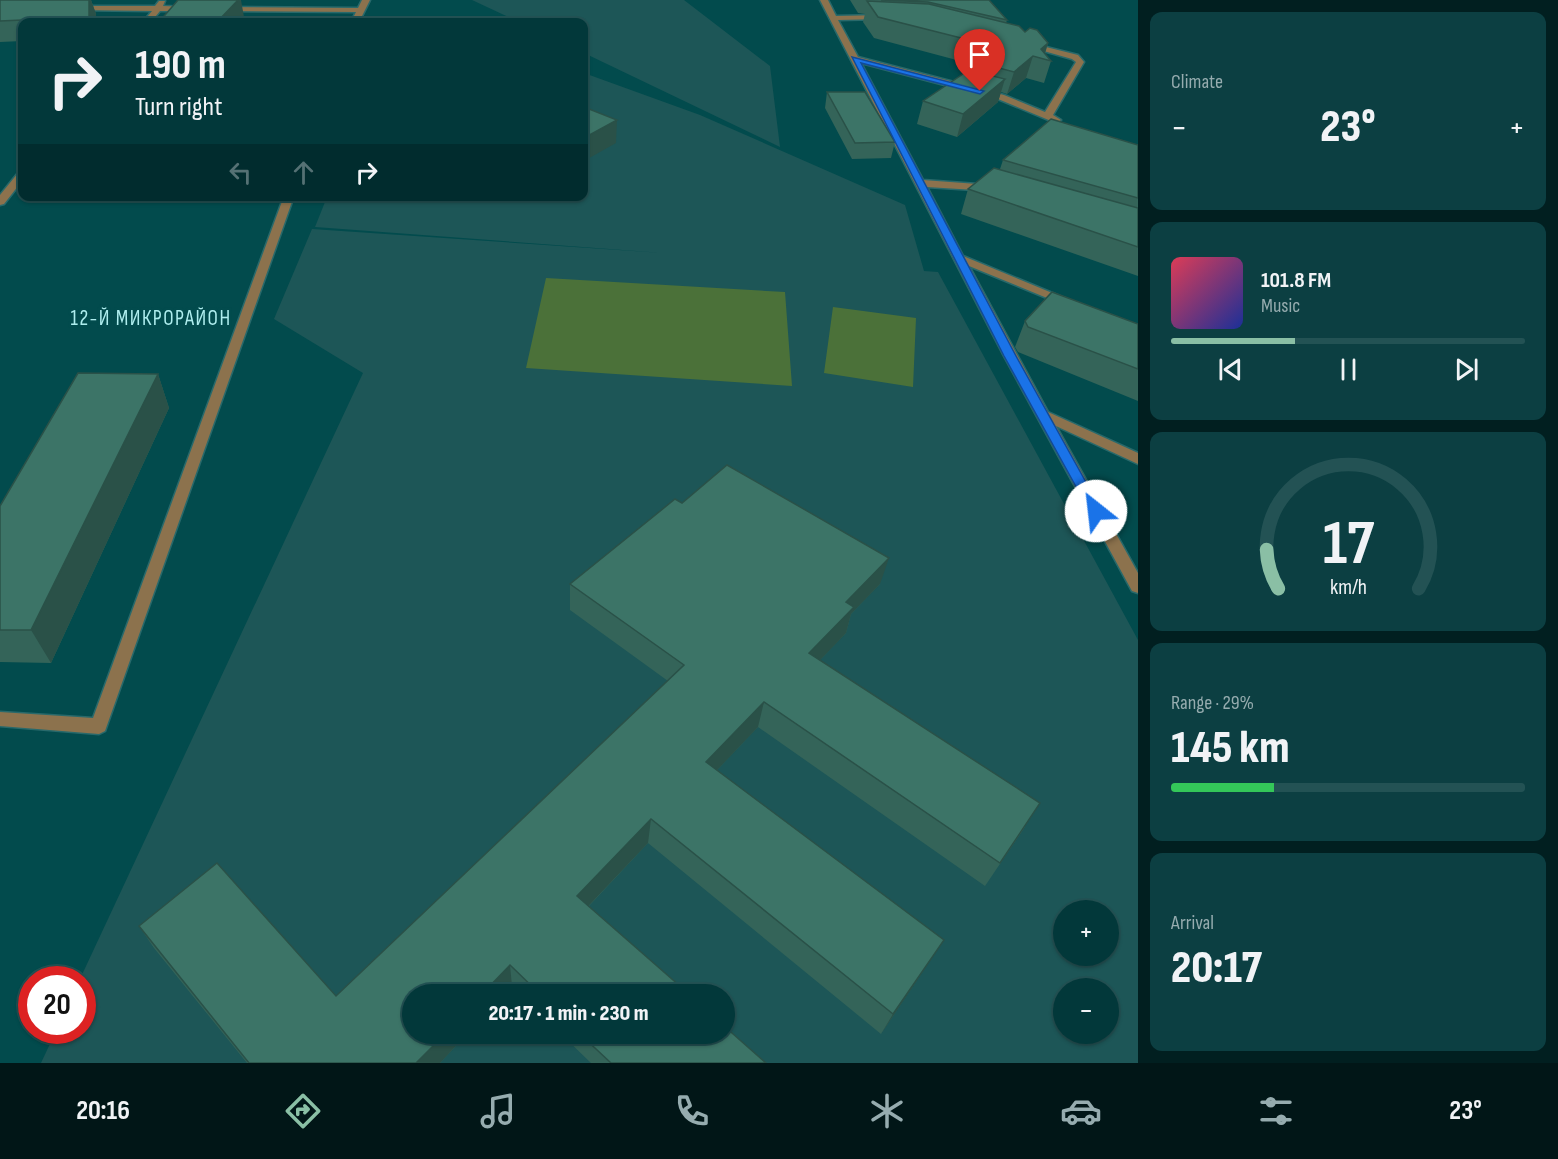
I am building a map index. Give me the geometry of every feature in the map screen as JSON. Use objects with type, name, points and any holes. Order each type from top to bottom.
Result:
[{"type":"street","points":[[150,18],[164,0]]},
{"type":"street","points":[[357,18],[366,0]]},
{"type":"street","points":[[824,0],[959,258],[1138,587]]},
{"type":"street","points":[[68,8],[206,9]]},
{"type":"street","points":[[218,9],[361,10]]},
{"type":"street","points":[[833,18],[894,18]]},
{"type":"street","points":[[1016,41],[1067,54],[1080,62],[1047,117]]},
{"type":"street","points":[[855,59],[1001,97],[1067,124]]},
{"type":"street","points":[[0,202],[18,180]]},
{"type":"street","points":[[919,183],[986,186],[1008,193]]},
{"type":"street","points":[[0,719],[99,726],[287,201]]},
{"type":"street","points":[[959,258],[1085,309]]},
{"type":"street","points":[[1043,415],[1138,459]]},
{"type":"shaded area","points":[[472,0],[684,0],[770,66],[780,147],[588,55],[588,18],[510,18]]},
{"type":"shaded area","points":[[588,74],[700,115],[905,205],[924,271],[938,272],[1138,640],[1138,1063],[41,1063],[50,1044],[96,1044],[96,966],[86,966],[363,373],[274,319],[312,229],[663,253],[315,227],[325,201],[588,201]]},
{"type":"green space","points":[[546,278],[785,292],[792,386],[526,368]]},
{"type":"green space","points":[[833,307],[916,318],[913,387],[824,373]]},
{"type":"building","points":[[0,0],[89,0],[89,17],[18,18],[18,20],[0,21]]},
{"type":"building","points":[[178,0],[238,0],[221,18],[162,18]]},
{"type":"building","points":[[881,0],[989,0],[1007,20],[928,2]]},
{"type":"building","points":[[867,1],[929,4],[1019,26],[1025,32],[1030,28],[1037,30],[1048,43],[1041,49],[1051,61],[1033,56],[1014,72],[980,63],[1001,48],[878,17]]},
{"type":"building","points":[[969,70],[1005,79],[963,114],[923,101]]},
{"type":"building","points":[[827,92],[865,92],[895,142],[855,143]]},
{"type":"building","points":[[588,109],[617,120],[588,136]]},
{"type":"building","points":[[1051,119],[1138,145],[1138,198],[1003,160]]},
{"type":"building","points":[[994,168],[1138,208],[1138,247],[968,189]]},
{"type":"building","points":[[1052,292],[1138,324],[1138,369],[1028,327],[1025,321]]},
{"type":"building","points":[[78,373],[158,374],[31,630],[0,630],[0,506]]},
{"type":"building","points":[[727,465],[889,558],[846,602],[854,607],[809,653],[1040,803],[1000,863],[764,702],[706,762],[944,940],[893,1014],[651,819],[577,896],[678,984],[530,984],[510,965],[492,984],[402,984],[402,1044],[435,1044],[416,1063],[249,1063],[139,926],[217,863],[336,996],[684,665],[570,584],[675,499],[682,503]]},
{"type":"building","points":[[735,1036],[766,1063],[611,1063],[591,1044],[735,1044]]},
{"type":"district","name":"12-Й МИКРОРАЙОН","points":[[151,318]]},
{"type":"route","points":[[980,91],[855,59],[1010,356],[1096,511]]}]
